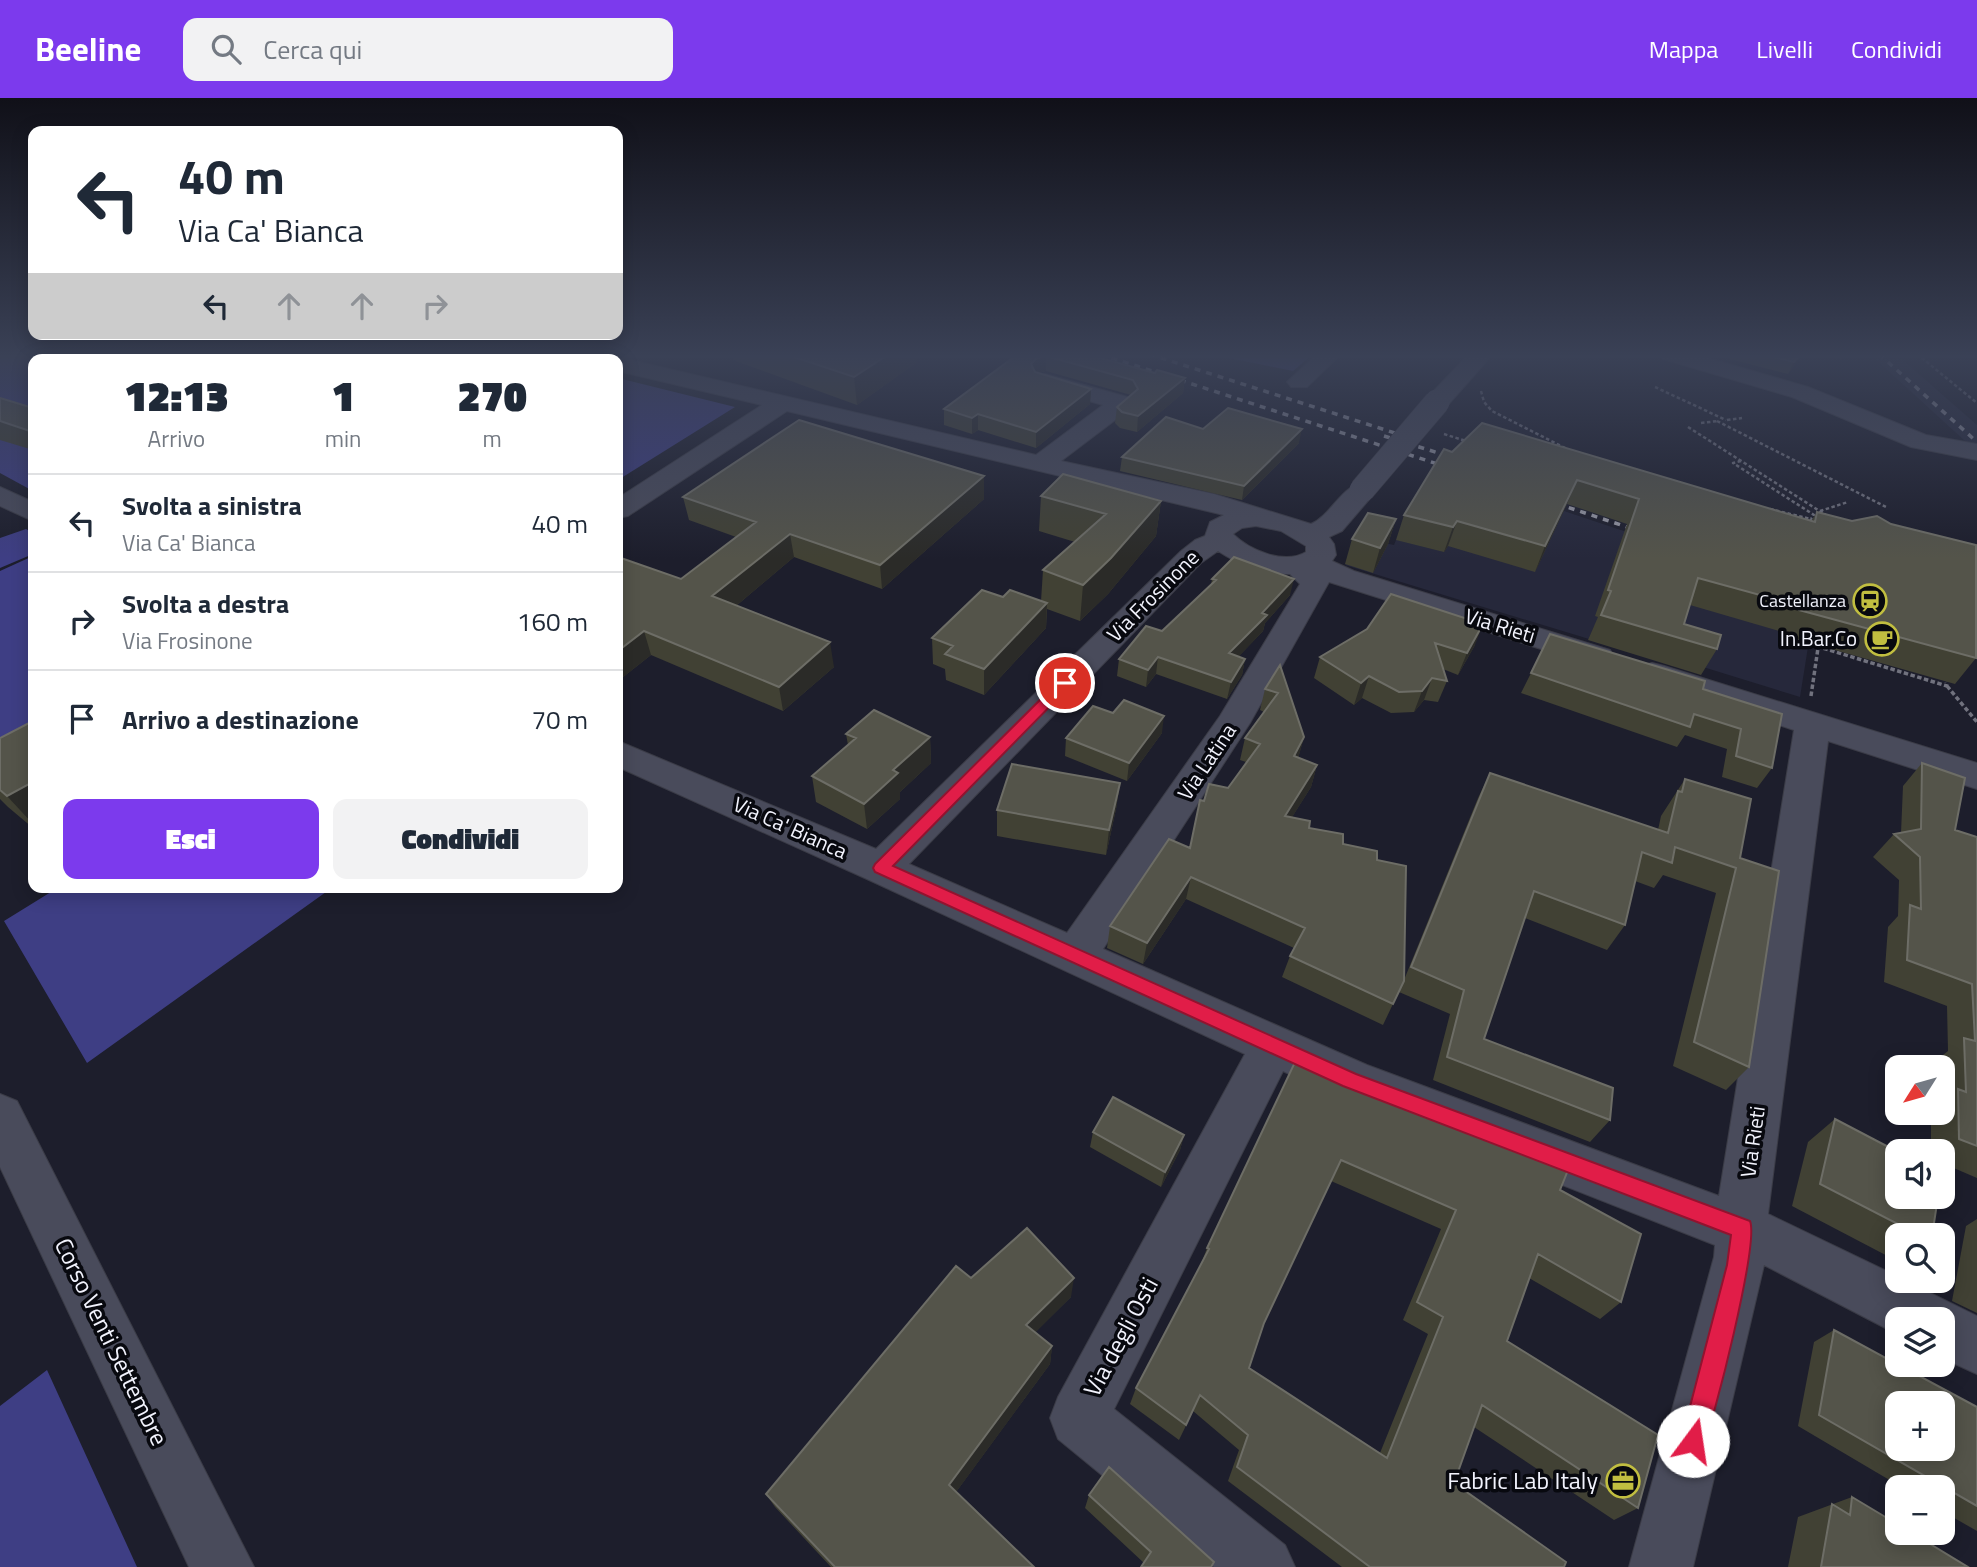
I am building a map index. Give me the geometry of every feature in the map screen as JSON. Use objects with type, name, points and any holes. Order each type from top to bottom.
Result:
[{"type":"street","points":[[623,507],[752,423]]},
{"type":"street","points":[[871,423],[1164,493],[1204,500],[1291,525],[1306,554]]},
{"type":"street","points":[[1042,463],[1096,423]]},
{"type":"street","points":[[1164,493],[1200,511],[1220,536],[1249,556],[1306,554],[1419,423]]},
{"type":"street","points":[[1873,423],[1920,442],[1977,452]]},
{"type":"street","points":[[0,495],[28,510]]},
{"type":"street","name":"Via Frosinone","points":[[881,868],[1191,557],[1220,536],[1223,526],[1236,520],[1270,520]]},
{"type":"street","name":"Via Rieti","points":[[1306,554],[1343,577],[1812,711],[1977,776]]},
{"type":"street","name":"Via Latina","points":[[1075,956],[1233,723],[1315,584],[1306,554]]},
{"type":"street","name":"Via Rieti","points":[[1661,1567],[1738,1265],[1812,711]]},
{"type":"street","name":"Via Ca' Bianca","points":[[623,755],[881,868],[1349,1080],[1742,1229],[1789,1249],[1901,1307]]},
{"type":"street","name":"Via degli Osti","points":[[1263,1567],[1079,1418],[1273,1046]]},
{"type":"street","name":"Corso Venti Settembre","points":[[0,1116],[222,1567]]},
{"type":"street","points":[[1955,1335],[1977,1346]]},
{"type":"path","points":[[1514,423],[1572,451]]},
{"type":"path","points":[[1720,423],[1886,507]]},
{"type":"path","points":[[1688,427],[1807,505],[1832,518]]},
{"type":"path","points":[[1436,432],[1471,443]]},
{"type":"path","points":[[1741,461],[1733,463],[1814,515],[1810,529]]},
{"type":"path","points":[[1820,511],[1848,502]]},
{"type":"path","points":[[1762,507],[1811,519]]},
{"type":"path","points":[[1774,520],[1785,515]]},
{"type":"path","points":[[1790,638],[1946,684],[1977,722]]},
{"type":"path","points":[[1812,711],[1818,648]]},
{"type":"shaded area","points":[[0,423],[28,423],[28,488],[0,473]]},
{"type":"shaded area","points":[[623,423],[710,423],[623,477]]},
{"type":"shaded area","points":[[1945,423],[1974,423],[1977,425],[1977,452]]},
{"type":"shaded area","points":[[1564,511],[1785,585],[1788,605],[1782,639],[1808,647],[1800,697],[1703,667],[1594,627],[1589,639],[1345,565],[1361,538],[1394,545],[1396,540]]},
{"type":"shaded area","points":[[28,530],[28,556],[0,568],[0,538]]},
{"type":"shaded area","points":[[28,558],[28,752],[0,767],[0,571]]},
{"type":"shaded area","points":[[49,893],[325,893],[87,1063],[4,921]]},
{"type":"shaded area","points":[[47,1370],[137,1567],[0,1567],[0,1406]]},
{"type":"building","points":[[5,423],[28,423],[28,430]]},
{"type":"building","points":[[795,423],[807,423],[984,476],[880,565],[790,534],[712,596],[830,642],[779,687],[644,631],[623,647],[623,559],[681,579],[756,522],[683,497]]},
{"type":"building","points":[[1006,423],[1048,423],[1036,432]]},
{"type":"building","points":[[1160,423],[1183,423],[1203,429],[1211,423],[1279,423],[1302,429],[1244,486],[1122,457]]},
{"type":"building","points":[[1482,423],[1815,522],[1817,512],[1852,521],[1877,516],[1891,524],[1976,545],[1976,658],[1799,610],[1800,606],[1698,578],[1684,624],[1721,635],[1717,649],[1601,615],[1639,499],[1577,480],[1545,546],[1457,521],[1453,527],[1404,515],[1444,449],[1452,452]]},
{"type":"building","points":[[1063,474],[1161,501],[1111,558],[1083,585],[1043,570],[1106,514],[1041,496]]},
{"type":"building","points":[[1368,513],[1396,519],[1380,548],[1352,539]]},
{"type":"building","points":[[1234,557],[1294,579],[1262,613],[1267,615],[1229,653],[1245,659],[1231,682],[1158,657],[1148,670],[1119,659],[1146,626],[1162,631],[1216,580],[1212,579]]},
{"type":"building","points":[[982,590],[1003,597],[1010,590],[1047,603],[984,669],[945,654],[953,646],[932,638]]},
{"type":"building","points":[[1391,594],[1483,624],[1467,653],[1435,643],[1447,681],[1432,678],[1422,691],[1399,692],[1369,676],[1361,683],[1320,657],[1367,629]]},
{"type":"building","points":[[1550,634],[1705,681],[1703,689],[1782,714],[1772,768],[1736,756],[1741,729],[1694,714],[1690,727],[1531,673]]},
{"type":"building","points":[[1280,665],[1304,737],[1294,756],[1317,765],[1285,816],[1310,821],[1309,828],[1343,834],[1343,844],[1377,851],[1377,860],[1406,866],[1404,981],[1393,1004],[1290,956],[1305,928],[1191,877],[1147,943],[1110,926],[1169,839],[1190,848],[1200,800],[1204,801],[1209,784],[1228,788],[1260,744],[1245,738],[1278,693],[1265,689]]},
{"type":"building","points":[[1124,700],[1164,716],[1129,763],[1066,738],[1093,706],[1113,713]]},
{"type":"building","points":[[874,710],[930,737],[893,770],[898,773],[864,804],[812,776],[856,738],[846,734]]},
{"type":"building","points":[[28,724],[28,785],[7,796],[0,790],[0,738]]},
{"type":"building","points":[[1922,763],[1965,778],[1955,830],[1977,837],[1977,1146],[1959,1139],[1958,1089],[1966,1092],[1964,1038],[1975,1041],[1972,984],[1907,960],[1910,905],[1921,909],[1920,857],[1894,834],[1921,829]]},
{"type":"building","points":[[1012,764],[1120,783],[1109,830],[997,810]]},
{"type":"building","points":[[1490,773],[1668,833],[1678,791],[1682,792],[1685,779],[1751,799],[1740,858],[1779,871],[1749,1067],[1694,1042],[1736,868],[1675,847],[1672,863],[1642,852],[1625,925],[1534,891],[1484,1039],[1613,1088],[1610,1120],[1447,1057],[1464,990],[1411,967]]},
{"type":"building","points":[[1296,1060],[1568,1170],[1560,1190],[1641,1234],[1621,1302],[1538,1254],[1507,1341],[1658,1435],[1638,1508],[1482,1405],[1454,1483],[1566,1562],[1564,1567],[1370,1567],[1237,1467],[1248,1435],[1200,1395],[1186,1425],[1136,1388],[1209,1249],[1207,1248]],"holes":[[[1341,1160],[1456,1210],[1417,1302],[1443,1317],[1387,1458],[1249,1368],[1264,1323]]]},
{"type":"building","points":[[1113,1097],[1184,1135],[1165,1172],[1093,1132]]},
{"type":"building","points":[[1835,1119],[1885,1145],[1885,1209],[1936,1209],[1934,1223],[1896,1223],[1820,1184]]},
{"type":"building","points":[[1027,1228],[1074,1278],[1026,1325],[1052,1346],[949,1485],[1034,1567],[835,1567],[766,1494],[956,1266],[971,1278]]},
{"type":"building","points":[[1834,1330],[1885,1358],[1885,1377],[1921,1377],[1947,1391],[1885,1391],[1885,1453],[1819,1415]]},
{"type":"building","points":[[1955,1395],[1977,1407],[1977,1506],[1955,1493],[1955,1475],[1923,1475],[1899,1461],[1955,1461]]},
{"type":"building","points":[[1109,1467],[1214,1562],[1211,1567],[1141,1567],[1151,1552],[1089,1495]]},
{"type":"building","points":[[1852,1497],[1885,1517],[1885,1545],[1932,1545],[1968,1567],[1821,1567],[1832,1504],[1850,1515]]},
{"type":"railway","points":[[1310,423],[1453,469]]},
{"type":"railway","points":[[1362,423],[1395,433]]},
{"type":"railway","points":[[1955,423],[1977,442]]},
{"type":"railway","points":[[1384,436],[1461,460]]},
{"type":"railway","points":[[1546,500],[1642,532]]},
{"type":"place","name":"Castellanza","points":[[1870,601]]},
{"type":"place","name":"In.Bar.Co","points":[[1882,639]]},
{"type":"place","name":"Fabric Lab Italy","points":[[1623,1481]]},
{"type":"route","points":[[1065,683],[881,868],[1349,1080],[1742,1229],[1740,1257],[1693,1441]]}]
